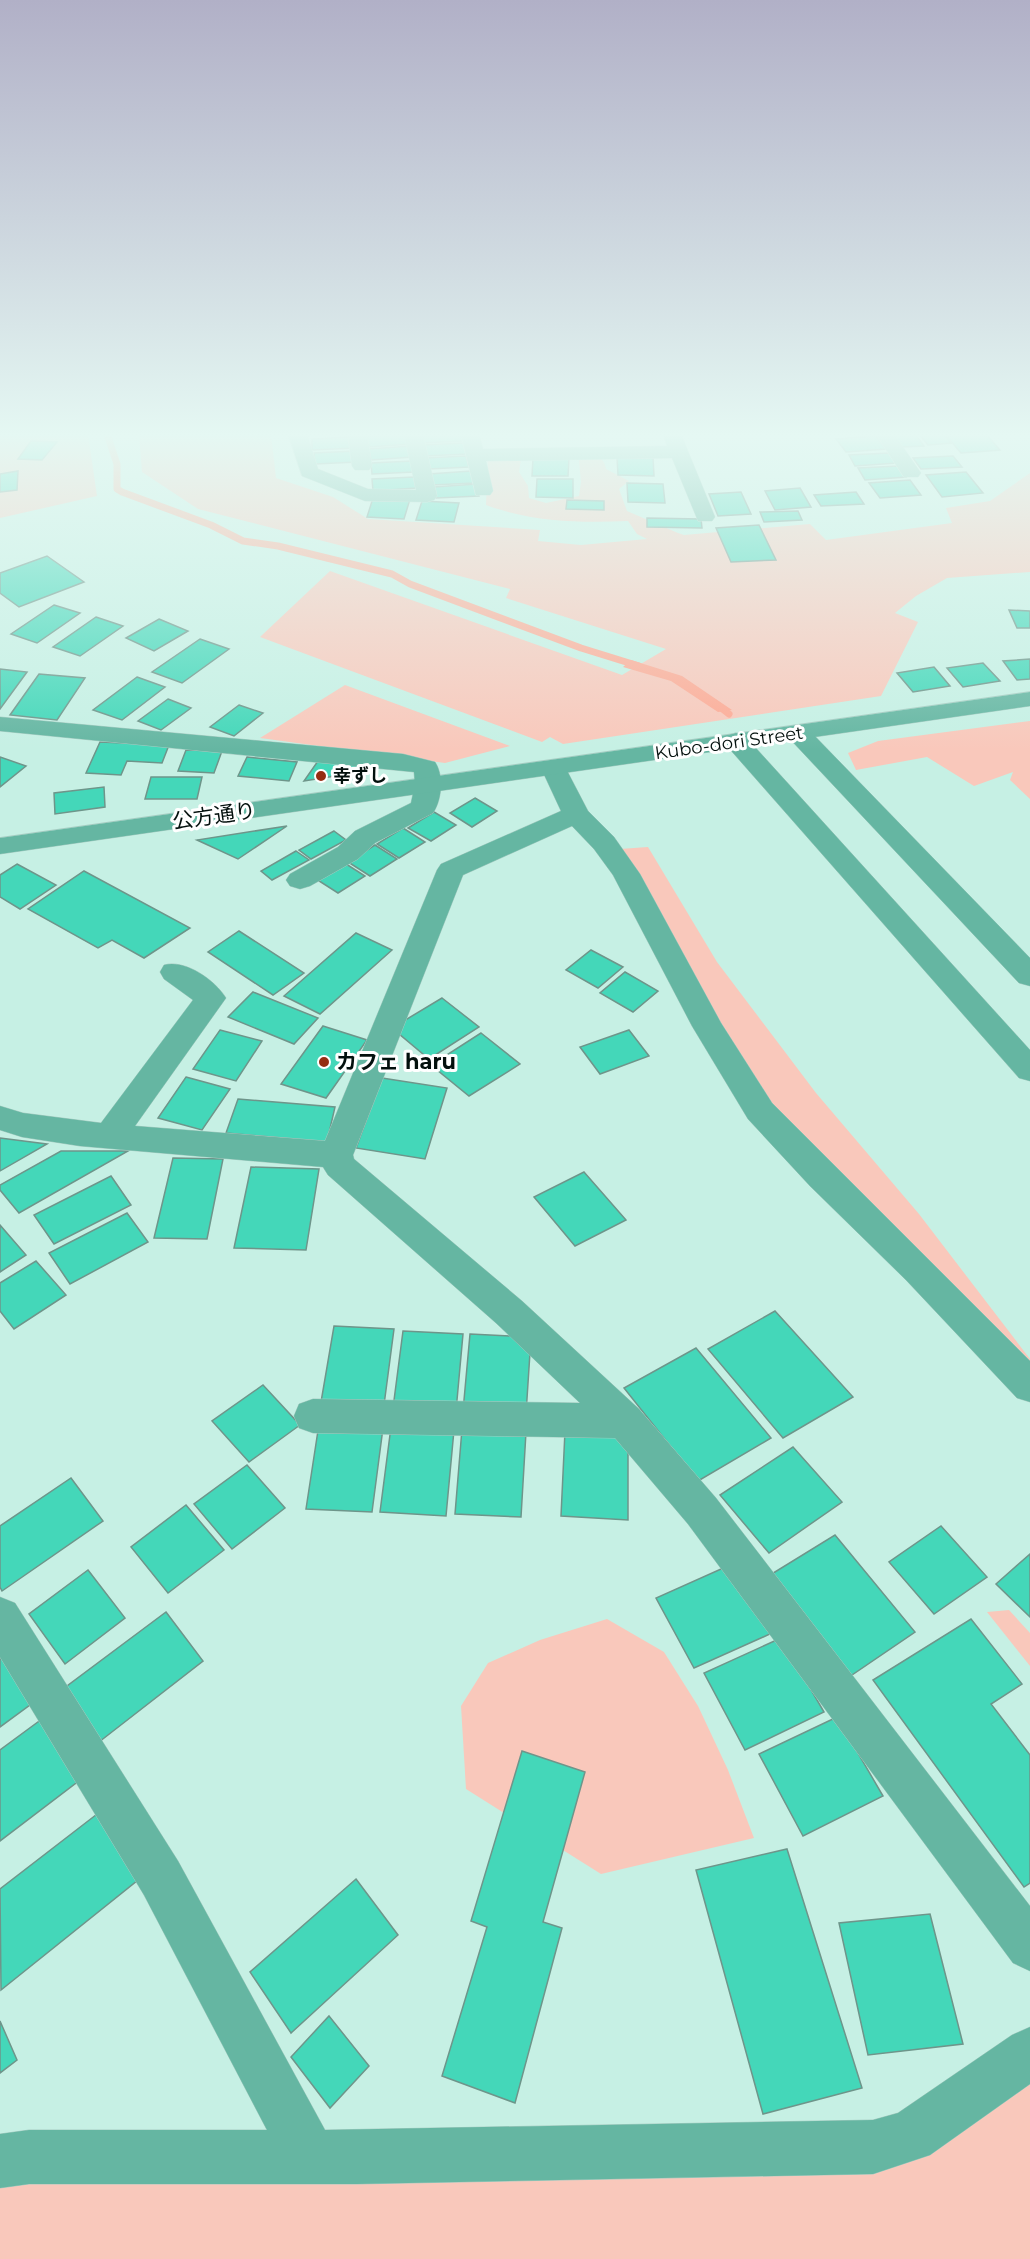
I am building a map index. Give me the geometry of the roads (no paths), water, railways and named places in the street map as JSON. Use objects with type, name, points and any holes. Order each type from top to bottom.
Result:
[{"type":"street","name":"Kubo-dori Street","points":[[428,784],[1030,699]]},
{"type":"street","points":[[0,724],[403,762],[426,767],[428,784],[424,807],[365,837],[348,854],[300,880]]},
{"type":"street","points":[[798,733],[1030,976]]},
{"type":"street","points":[[736,741],[1030,1070]]},
{"type":"street","points":[[554,768],[576,814],[604,843],[626,874],[707,1026],[760,1111],[1030,1386]]},
{"type":"street","name":"公方通り","points":[[0,846],[428,784]]},
{"type":"street","points":[[576,814],[451,870],[336,1155],[340,1166],[509,1312],[625,1421],[702,1511],[1030,1946]]},
{"type":"street","points":[[109,1137],[211,998],[175,972]]},
{"type":"street","points":[[0,1118],[22,1125],[109,1137],[336,1155]]},
{"type":"street","points":[[313,1416],[625,1421]]},
{"type":"street","points":[[0,1618],[160,1878],[309,2156]]},
{"type":"street","points":[[0,2161],[29,2157],[309,2156],[873,2147],[911,2136],[1030,2053]]},
{"type":"waterway","points":[[240,539],[278,546],[392,574],[410,584],[581,648],[639,666]]},
{"type":"waterway","points":[[715,703],[729,714]]},
{"type":"place","name":"幸ずし","points":[[321,776]]},
{"type":"place","name":"カフェ haru","points":[[324,1062]]}]
